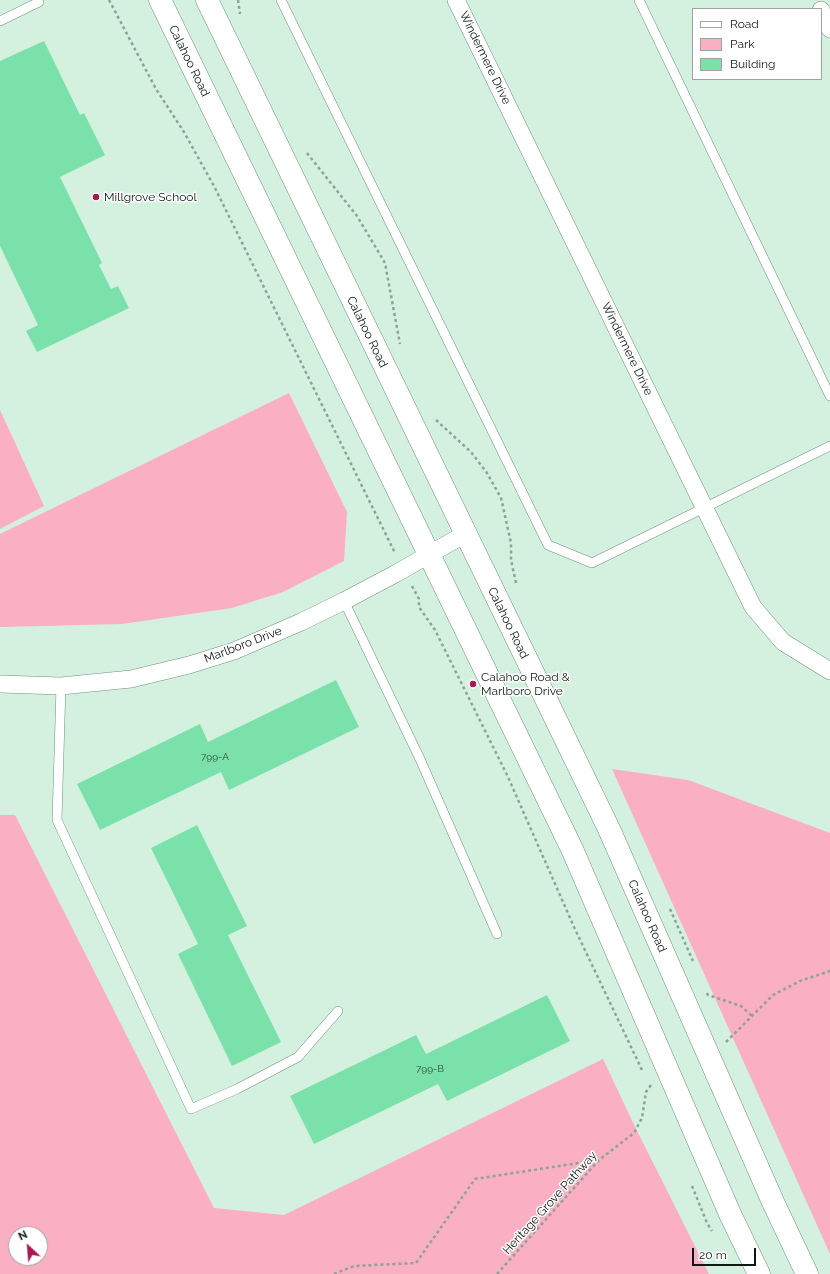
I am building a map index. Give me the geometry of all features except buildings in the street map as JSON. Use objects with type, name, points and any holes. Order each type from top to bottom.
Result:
[{"type":"main road","name":"Calahoo Road","points":[[160,0],[572,849],[730,1214],[759,1274]]},
{"type":"main road","name":"Calahoo Road","points":[[207,0],[608,829],[773,1202],[807,1274]]},
{"type":"street","name":"Windermere Drive","points":[[456,0],[753,607],[783,642],[830,671]]},
{"type":"street","points":[[822,12],[830,29]]},
{"type":"street","name":"Marlboro Drive","points":[[0,684],[61,686],[131,679],[189,665],[234,651],[301,622],[344,601],[465,534]]},
{"type":"lane","points":[[281,0],[548,545],[592,563],[830,446]]},
{"type":"lane","points":[[640,0],[830,396]]},
{"type":"lane","points":[[0,21],[39,2]]},
{"type":"lane","points":[[344,601],[420,759],[497,934]]},
{"type":"lane","points":[[61,686],[58,820],[191,1109],[236,1089],[298,1057],[338,1011]]},
{"type":"path","points":[[109,0],[156,90],[184,132],[215,188],[419,599],[419,607],[435,630],[508,777],[574,927],[643,1072]]},
{"type":"path","points":[[238,0],[241,19]]},
{"type":"path","points":[[304,150],[357,216],[385,263],[401,350]]},
{"type":"path","points":[[433,416],[471,452],[487,473],[502,498],[511,543],[511,560],[517,588]]},
{"type":"path","points":[[669,907],[696,968]]},
{"type":"path","points":[[728,1041],[773,995],[800,981],[830,971]]},
{"type":"path","points":[[705,988],[708,994],[741,1006],[752,1016]]},
{"type":"path","name":"Heritage Grove Pathway","points":[[497,1274],[599,1160],[634,1134],[642,1118],[644,1099],[649,1086],[652,1093]]},
{"type":"path","points":[[334,1274],[354,1266],[416,1263],[475,1179],[599,1160]]},
{"type":"path","points":[[690,1181],[707,1223],[715,1236]]},
{"type":"green space","points":[[289,393],[347,512],[344,561],[283,592],[232,608],[122,624],[0,627],[0,534]]},
{"type":"green space","points":[[0,410],[44,506],[0,529]]},
{"type":"green space","points":[[612,769],[688,780],[830,833],[830,1254]]},
{"type":"green space","points":[[0,815],[15,815],[214,1208],[284,1215],[603,1059],[636,1129],[709,1274],[0,1274]]},
{"type":"place","name":"Millgrove School","points":[[96,197]]},
{"type":"place","name":"Calahoo Road & Marlboro Drive","points":[[473,684]]}]
